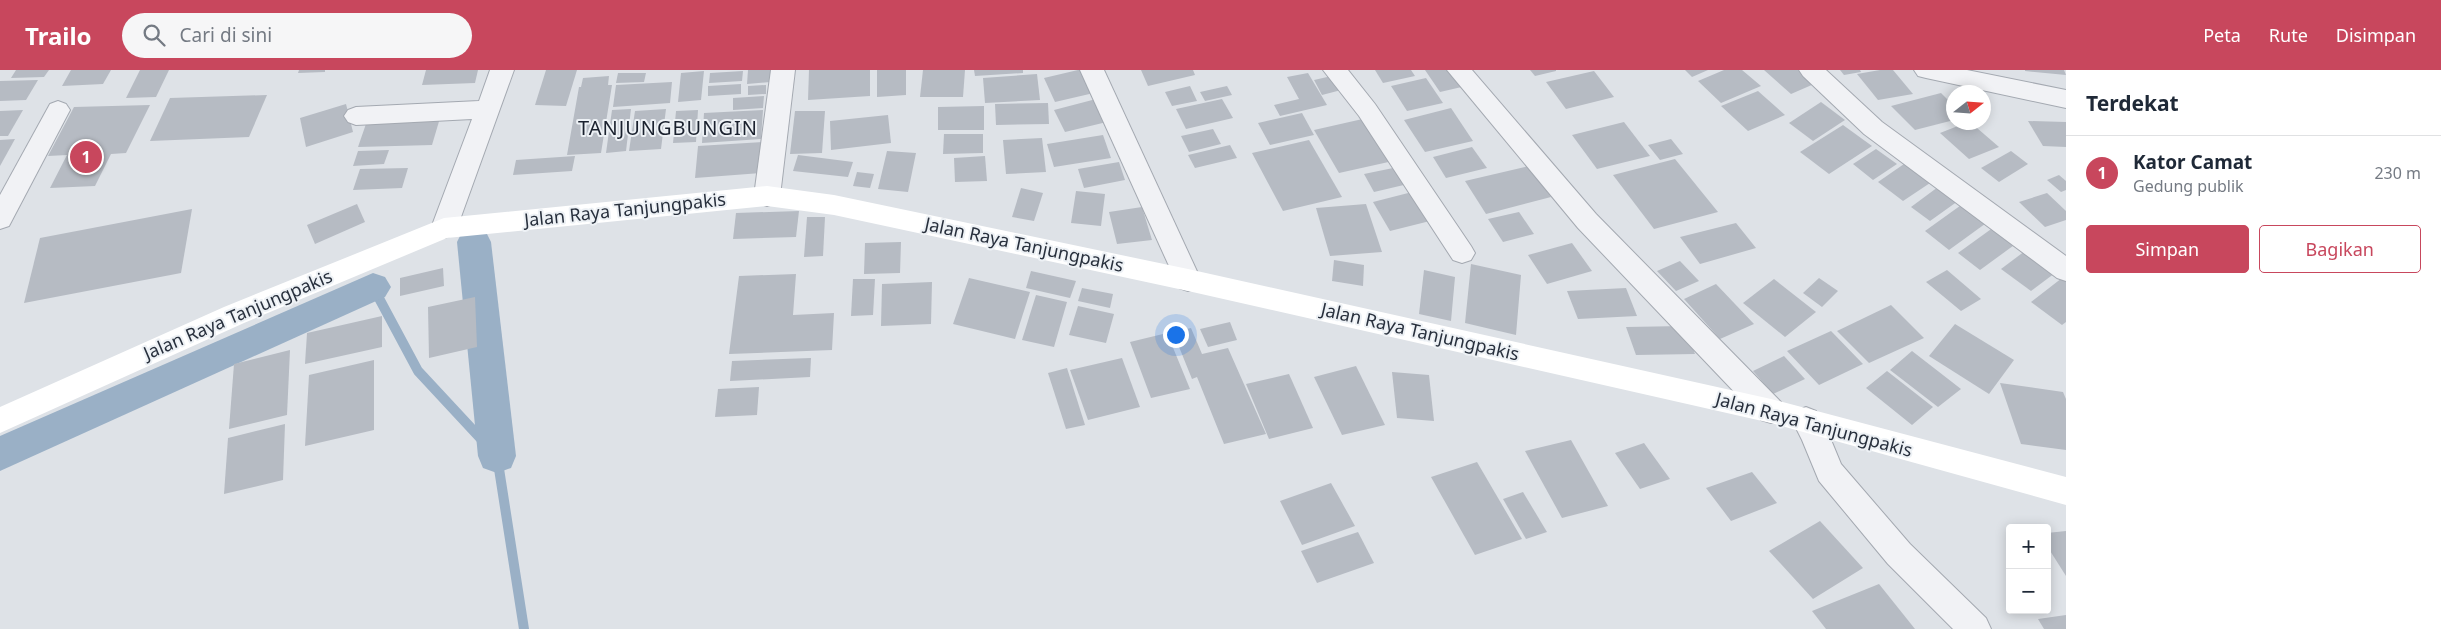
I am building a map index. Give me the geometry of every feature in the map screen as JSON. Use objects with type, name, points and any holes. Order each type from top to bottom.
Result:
[{"type":"street","points":[[444,228],[502,70]]},
{"type":"street","points":[[767,196],[783,70]]},
{"type":"street","points":[[1092,70],[1188,280]]},
{"type":"street","points":[[1335,70],[1367,110],[1462,253]]},
{"type":"street","points":[[1459,70],[1588,221],[1771,411]]},
{"type":"street","points":[[1811,70],[1873,128],[2066,270]]},
{"type":"street","points":[[1926,70],[2066,99]]},
{"type":"street","points":[[356,116],[488,109]]},
{"type":"street","points":[[0,220],[58,110]]},
{"type":"street","name":"Jalan Raya Tanjungpakis","points":[[0,420],[234,315],[444,228],[767,196],[834,205],[1188,280],[1771,411],[1810,428],[2066,491]]},
{"type":"street","points":[[1810,428],[1829,472],[1899,554],[1975,629]]},
{"type":"building","points":[[16,70],[49,70],[44,77],[11,78]]},
{"type":"building","points":[[71,70],[111,70],[103,84],[62,86]]},
{"type":"building","points":[[140,70],[169,70],[156,97],[126,98]]},
{"type":"building","points":[[299,70],[325,70],[325,72],[298,73]]},
{"type":"building","points":[[426,70],[478,70],[475,83],[422,85]]},
{"type":"building","points":[[546,70],[577,70],[566,106],[535,105]]},
{"type":"building","points":[[748,70],[771,70],[770,82],[747,84]]},
{"type":"building","points":[[809,70],[870,70],[870,96],[808,100]]},
{"type":"building","points":[[877,70],[906,70],[906,95],[877,97]]},
{"type":"building","points":[[923,70],[965,70],[963,97],[920,97]]},
{"type":"building","points":[[974,70],[1023,70],[1023,73],[975,76]]},
{"type":"building","points":[[1078,70],[1087,70],[1098,92],[1055,102],[1044,78]]},
{"type":"building","points":[[1141,70],[1193,70],[1195,75],[1148,86]]},
{"type":"building","points":[[1375,70],[1411,70],[1415,76],[1383,83]]},
{"type":"building","points":[[1425,70],[1455,70],[1466,86],[1440,92]]},
{"type":"building","points":[[1530,70],[1556,70],[1556,71],[1535,76]]},
{"type":"building","points":[[1685,70],[1708,70],[1692,77]]},
{"type":"building","points":[[1724,70],[1742,70],[1761,86],[1721,103],[1698,81]]},
{"type":"building","points":[[1764,70],[1798,70],[1814,84],[1791,94]]},
{"type":"building","points":[[1840,70],[1860,70],[1861,72],[1844,75]]},
{"type":"building","points":[[1893,70],[1913,94],[1878,100],[1857,74]]},
{"type":"building","points":[[2064,70],[2066,75],[2025,71]]},
{"type":"building","points":[[704,71],[701,100],[678,102],[681,73]]},
{"type":"building","points":[[743,71],[742,81],[709,83],[710,73]]},
{"type":"building","points":[[1594,71],[1614,97],[1566,109],[1546,82]]},
{"type":"building","points":[[618,73],[646,73],[644,82],[616,83]]},
{"type":"building","points":[[1308,73],[1327,105],[1280,116],[1274,105],[1299,99],[1287,77]]},
{"type":"building","points":[[1037,74],[1040,100],[985,103],[983,78]]},
{"type":"building","points":[[1336,75],[1345,89],[1322,95],[1314,80]]},
{"type":"building","points":[[609,76],[608,85],[612,85],[601,153],[567,155],[579,87],[581,87],[583,78]]},
{"type":"building","points":[[1426,78],[1443,103],[1407,111],[1391,86]]},
{"type":"building","points":[[38,80],[26,100],[0,101],[0,81]]},
{"type":"building","points":[[672,82],[670,103],[613,107],[616,85]]},
{"type":"building","points":[[741,84],[741,94],[708,96],[708,86]]},
{"type":"building","points":[[766,85],[766,94],[748,95],[748,86]]},
{"type":"building","points":[[1190,86],[1197,101],[1172,106],[1165,92]]},
{"type":"building","points":[[1227,86],[1232,95],[1205,101],[1200,92]]},
{"type":"building","points":[[1758,91],[1785,115],[1748,131],[1721,106]]},
{"type":"building","points":[[1941,93],[1946,98],[1946,122],[1915,130],[1891,106]]},
{"type":"building","points":[[267,95],[249,137],[150,141],[170,98]]},
{"type":"building","points":[[764,96],[763,108],[733,110],[733,98]]},
{"type":"building","points":[[1100,98],[1111,121],[1065,132],[1054,110]]},
{"type":"building","points":[[1222,99],[1233,118],[1186,129],[1176,109]]},
{"type":"building","points":[[1821,102],[1845,120],[1813,141],[1789,123]]},
{"type":"building","points":[[1048,103],[1049,124],[996,125],[995,104]]},
{"type":"building","points":[[346,104],[353,132],[306,147],[300,118]]},
{"type":"building","points":[[150,105],[126,153],[111,154],[95,186],[50,188],[67,155],[48,156],[74,107]]},
{"type":"building","points":[[984,106],[984,130],[938,130],[938,107]]},
{"type":"building","points":[[1451,108],[1473,141],[1425,152],[1404,120]]},
{"type":"building","points":[[631,109],[626,151],[606,153],[612,110]]},
{"type":"building","points":[[666,109],[661,149],[629,151],[635,111]]},
{"type":"building","points":[[23,110],[8,136],[0,136],[0,111]]},
{"type":"building","points":[[698,110],[696,142],[673,143],[676,111]]},
{"type":"building","points":[[763,110],[761,139],[702,143],[704,113]]},
{"type":"building","points":[[795,111],[825,111],[822,153],[790,154]]},
{"type":"building","points":[[1302,113],[1314,135],[1270,145],[1258,123]]},
{"type":"building","points":[[888,115],[891,143],[831,150],[830,121]]},
{"type":"building","points":[[440,118],[432,145],[358,147],[367,121]]},
{"type":"building","points":[[1367,118],[1393,161],[1339,173],[1314,130]]},
{"type":"building","points":[[2028,121],[2066,122],[2066,147],[2043,146]]},
{"type":"building","points":[[1624,122],[1650,156],[1597,169],[1572,135]]},
{"type":"building","points":[[1843,125],[1872,146],[1829,174],[1800,152]]},
{"type":"building","points":[[1213,129],[1221,144],[1189,152],[1181,136]]},
{"type":"building","points":[[1948,130],[1979,130],[1999,147],[1969,159],[1940,133]]},
{"type":"building","points":[[944,134],[983,134],[983,153],[943,154]]},
{"type":"building","points":[[1103,135],[1111,158],[1054,167],[1047,144]]},
{"type":"building","points":[[1042,138],[1046,172],[1006,174],[1003,140]]},
{"type":"building","points":[[15,139],[0,166],[0,140]]},
{"type":"building","points":[[1671,139],[1683,154],[1660,160],[1648,145]]},
{"type":"building","points":[[1309,140],[1342,197],[1283,211],[1252,153]]},
{"type":"building","points":[[763,142],[761,173],[695,178],[698,146]]},
{"type":"building","points":[[1230,145],[1237,158],[1195,168],[1188,155]]},
{"type":"building","points":[[1472,147],[1487,168],[1446,178],[1433,157]]},
{"type":"building","points":[[1876,149],[1897,164],[1873,180],[1853,164]]},
{"type":"building","points":[[389,150],[384,164],[353,166],[358,151]]},
{"type":"building","points":[[887,151],[916,153],[908,192],[878,189]]},
{"type":"building","points":[[2011,151],[2028,164],[1999,182],[1981,168]]},
{"type":"building","points":[[798,155],[853,162],[848,177],[793,171]]},
{"type":"building","points":[[575,156],[572,171],[513,175],[516,160]]},
{"type":"building","points":[[985,156],[987,181],[955,182],[954,158]]},
{"type":"building","points":[[1675,159],[1718,212],[1654,229],[1613,175]]},
{"type":"building","points":[[1119,162],[1125,180],[1084,188],[1078,169]]},
{"type":"building","points":[[1904,164],[1930,183],[1903,201],[1878,182]]},
{"type":"building","points":[[1529,166],[1551,197],[1486,214],[1465,181]]},
{"type":"building","points":[[1398,167],[1408,184],[1374,192],[1364,174]]},
{"type":"building","points":[[408,168],[402,188],[353,190],[360,169]]},
{"type":"building","points":[[857,172],[874,174],[870,188],[853,186]]},
{"type":"building","points":[[2059,175],[2066,181],[2066,190],[2061,192],[2047,180]]},
{"type":"building","points":[[1938,187],[1958,201],[1930,221],[1911,207]]},
{"type":"building","points":[[1021,188],[1043,193],[1034,221],[1012,217]]},
{"type":"building","points":[[1076,191],[1105,194],[1101,226],[1071,223]]},
{"type":"building","points":[[1416,191],[1434,220],[1390,231],[1373,202]]},
{"type":"building","points":[[2047,193],[2066,211],[2066,220],[2045,227],[2019,202]]},
{"type":"building","points":[[1964,203],[1989,221],[1949,250],[1925,231]]},
{"type":"building","points":[[357,204],[365,222],[315,244],[307,225]]},
{"type":"building","points":[[1366,204],[1382,252],[1330,256],[1316,208]]},
{"type":"building","points":[[1142,207],[1152,240],[1117,244],[1109,212]]},
{"type":"building","points":[[192,209],[181,273],[24,303],[40,238]]},
{"type":"building","points":[[799,211],[796,237],[733,239],[736,213]]},
{"type":"building","points":[[1519,212],[1534,234],[1503,242],[1488,219]]},
{"type":"building","points":[[807,217],[825,217],[823,256],[804,257]]},
{"type":"building","points":[[1736,223],[1756,248],[1700,264],[1680,237]]},
{"type":"building","points":[[1994,227],[2017,243],[1980,270],[1958,253]]},
{"type":"building","points":[[901,242],[900,273],[864,274],[865,243]]},
{"type":"building","points":[[1572,243],[1592,271],[1547,284],[1528,255]]},
{"type":"building","points":[[2025,251],[2055,273],[2031,291],[2001,269]]},
{"type":"building","points":[[1334,260],[1364,265],[1363,286],[1332,281]]},
{"type":"building","points":[[1680,261],[1699,281],[1676,291],[1657,271]]},
{"type":"building","points":[[1471,264],[1521,275],[1516,335],[1465,323]]},
{"type":"building","points":[[443,268],[444,286],[400,296],[400,278]]},
{"type":"building","points":[[1424,270],[1455,277],[1451,321],[1419,314]]},
{"type":"building","points":[[1947,270],[1981,299],[1961,311],[1926,282]]},
{"type":"building","points":[[1031,271],[1076,281],[1070,298],[1026,288]]},
{"type":"building","points":[[796,274],[793,315],[834,313],[832,350],[729,354],[739,276]]},
{"type":"building","points":[[969,278],[1030,292],[1015,339],[953,324]]},
{"type":"building","points":[[1819,278],[1838,291],[1822,307],[1803,293]]},
{"type":"building","points":[[2062,278],[2066,281],[2066,322],[2062,325],[2031,302]]},
{"type":"building","points":[[853,279],[875,279],[873,315],[851,316]]},
{"type":"building","points":[[1774,279],[1816,312],[1785,337],[1743,303]]},
{"type":"building","points":[[932,282],[931,324],[881,326],[882,284]]},
{"type":"building","points":[[1716,284],[1754,324],[1720,339],[1684,299]]},
{"type":"building","points":[[1082,288],[1113,294],[1110,308],[1078,301]]},
{"type":"building","points":[[1626,288],[1637,316],[1578,319],[1567,291]]},
{"type":"building","points":[[1036,295],[1067,302],[1054,347],[1022,340]]},
{"type":"building","points":[[475,297],[477,347],[429,358],[428,307]]},
{"type":"building","points":[[1891,305],[1924,338],[1869,363],[1837,331]]},
{"type":"building","points":[[1078,306],[1114,314],[1106,343],[1069,335]]},
{"type":"building","points":[[382,316],[382,347],[305,364],[307,333]]},
{"type":"building","points":[[1230,322],[1237,340],[1208,347],[1200,329]]},
{"type":"building","points":[[1955,324],[2014,360],[1989,394],[1929,356]]},
{"type":"building","points":[[1684,326],[1695,354],[1636,355],[1626,327]]},
{"type":"building","points":[[1191,328],[1202,354],[1228,348],[1266,434],[1224,444],[1197,377],[1192,379],[1173,332]]},
{"type":"building","points":[[1831,331],[1863,364],[1819,385],[1787,351]]},
{"type":"building","points":[[1167,333],[1190,389],[1151,398],[1130,342]]},
{"type":"building","points":[[290,350],[287,415],[229,429],[234,364]]},
{"type":"building","points":[[1912,351],[1961,389],[1938,407],[1890,370]]},
{"type":"building","points":[[1784,356],[1805,379],[1773,394],[1753,371]]},
{"type":"building","points":[[811,358],[810,377],[730,381],[732,361]]},
{"type":"building","points":[[1122,358],[1140,407],[1088,420],[1070,370]]},
{"type":"building","points":[[374,360],[374,430],[305,446],[309,375]]},
{"type":"building","points":[[1356,366],[1385,425],[1342,435],[1314,377]]},
{"type":"building","points":[[1067,368],[1085,425],[1066,429],[1048,373]]},
{"type":"building","points":[[1887,371],[1933,407],[1912,425],[1866,388]]},
{"type":"building","points":[[1392,372],[1429,375],[1434,421],[1397,418]]},
{"type":"building","points":[[1289,374],[1313,428],[1269,439],[1246,384]]},
{"type":"building","points":[[2000,383],[2063,392],[2066,399],[2066,450],[2021,444]]},
{"type":"building","points":[[759,387],[757,415],[715,417],[718,389]]},
{"type":"building","points":[[285,424],[283,480],[224,494],[228,438]]},
{"type":"building","points":[[1571,440],[1608,506],[1562,518],[1525,451]]},
{"type":"building","points":[[1644,443],[1670,479],[1640,489],[1615,453]]},
{"type":"building","points":[[1477,462],[1522,539],[1475,555],[1431,477]]},
{"type":"building","points":[[1752,472],[1777,503],[1731,521],[1706,488]]},
{"type":"building","points":[[1331,483],[1355,526],[1302,545],[1280,501]]},
{"type":"building","points":[[1523,492],[1547,532],[1526,539],[1503,499]]},
{"type":"building","points":[[1820,521],[1863,568],[1813,599],[1769,551]]},
{"type":"building","points":[[2066,531],[2066,576],[2051,552],[2051,533]]},
{"type":"building","points":[[1358,532],[1374,563],[1317,583],[1301,551]]},
{"type":"building","points":[[1879,584],[1915,629],[1826,629],[1812,611]]},
{"type":"building","points":[[2066,615],[2066,629],[2044,629],[2038,619]]},
{"type":"waterway","points":[[474,242],[497,456]]},
{"type":"waterway","points":[[373,287],[418,371],[497,456],[524,629]]},
{"type":"waterway","points":[[0,454],[373,287]]},
{"type":"place","name":"Kator Camat","points":[[86,157]]},
{"type":"district","name":"TANJUNGBUNGIN","points":[[668,128]]}]
